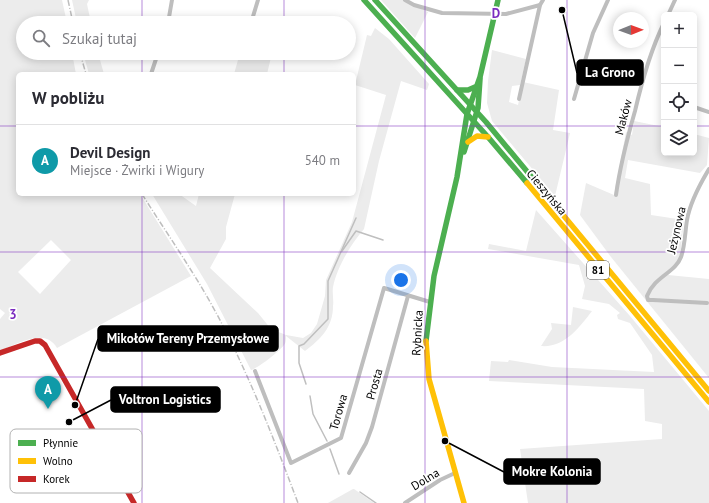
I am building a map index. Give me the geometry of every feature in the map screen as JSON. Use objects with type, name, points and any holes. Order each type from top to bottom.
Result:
[{"type":"main road","name":"Cieszyńska","points":[[364,0],[488,138],[709,402]]},
{"type":"main road","name":"Cieszyńska","points":[[375,0],[478,113],[709,391]]},
{"type":"main road","points":[[480,77],[498,0]]},
{"type":"main road","name":"Rybnicka","points":[[460,163],[478,113],[481,96],[480,77]]},
{"type":"main road","name":"Rybnicka","points":[[464,503],[427,369],[426,335],[430,302],[460,163],[467,114],[475,87],[480,77]]},
{"type":"main road","points":[[457,90],[468,90],[475,87]]},
{"type":"main road","points":[[467,142],[477,136],[488,138]]},
{"type":"main road","points":[[0,353],[35,341],[40,341],[46,345],[93,429]]},
{"type":"main road","points":[[128,493],[134,503]]},
{"type":"street","points":[[169,16],[172,0]]},
{"type":"street","points":[[253,16],[258,0]]},
{"type":"street","points":[[405,0],[414,5],[442,13],[506,14],[540,5]]},
{"type":"street","points":[[519,99],[540,5],[543,0]]},
{"type":"street","points":[[574,99],[593,33],[608,0]]},
{"type":"street","points":[[669,12],[675,0]]},
{"type":"street","name":"Maków","points":[[616,195],[620,166],[640,90],[654,44],[661,29]]},
{"type":"street","points":[[152,72],[156,60]]},
{"type":"street","points":[[697,108],[709,112]]},
{"type":"street","name":"Jeżynowa","points":[[707,303],[648,300],[647,296],[656,280],[678,264],[682,256],[687,218],[700,184],[709,169]]},
{"type":"street","name":"Torowa","points":[[255,371],[291,463],[341,438],[384,288],[430,302]]},
{"type":"street","name":"Prosta","points":[[349,473],[366,443],[372,427],[408,296]]},
{"type":"street","name":"Dolna","points":[[405,503],[440,480],[455,474]]},
{"type":"shaded area","points":[[0,0],[62,0],[65,16],[16,16],[16,60],[73,60],[76,72],[16,72],[16,196],[141,196],[191,276],[57,348],[52,342],[38,338],[22,341],[0,351],[0,319],[5,313],[0,309]],"holes":[[[51,240],[71,260],[40,294],[18,272]]]},
{"type":"shaded area","points":[[72,0],[89,0],[87,4],[90,16],[75,16]]},
{"type":"shaded area","points":[[381,0],[403,0],[428,12],[415,38]]},
{"type":"shaded area","points":[[375,28],[389,39],[429,84],[427,90],[401,81],[379,161],[364,229],[354,242],[341,264],[335,279],[333,287],[331,320],[325,332],[305,351],[286,336],[286,341],[281,348],[263,363],[251,370],[207,284],[153,196],[182,196],[196,206],[198,196],[234,196],[226,227],[226,239],[210,268],[258,313],[271,329],[286,335],[303,338],[311,333],[317,324],[325,296],[326,280],[352,222],[386,95],[356,85],[367,35],[371,36]]},
{"type":"shaded area","points":[[492,50],[526,59],[520,85],[512,86],[509,102],[518,105],[523,82],[559,90],[553,130],[570,133],[555,196],[492,121],[487,103]]},
{"type":"shaded area","points":[[85,60],[100,60],[103,72],[88,72]]},
{"type":"shaded area","points":[[238,60],[270,60],[267,72],[235,72]]},
{"type":"shaded area","points":[[634,121],[661,126],[661,156],[697,156],[697,135],[709,138],[707,165],[700,173],[628,160],[625,178],[650,184],[651,215],[684,220],[680,257],[668,275],[709,279],[709,378],[611,257],[580,215],[586,183],[614,195],[626,132],[632,135]]},
{"type":"shaded area","points":[[536,210],[630,316],[709,411],[709,503],[528,503],[520,449],[662,439],[662,424],[645,421],[644,389],[489,381],[491,361],[508,362],[509,360],[552,367],[654,372],[652,355],[630,323],[618,319],[617,315],[620,313],[609,304],[582,299],[585,286],[579,265],[488,249],[489,244],[526,251]]},
{"type":"shaded area","points":[[573,307],[592,311],[570,336],[557,344],[541,346],[552,329],[551,323],[571,325]]},
{"type":"shaded area","points":[[353,489],[374,503],[328,503]]},
{"type":"waterway","points":[[306,384],[299,363],[299,346],[304,344],[328,319],[328,281],[356,218]]},
{"type":"waterway","points":[[342,251],[356,231],[383,240]]},
{"type":"waterway","points":[[310,396],[313,414],[327,441]]},
{"type":"waterway","points":[[330,449],[339,474]]},
{"type":"waterway","points":[[360,492],[376,503]]},
{"type":"railway","points":[[68,0],[71,16]]},
{"type":"railway","points":[[82,60],[85,72]]},
{"type":"railway","points":[[143,196],[194,274],[222,324],[253,390],[298,503]]},
{"type":"traffic: fast","points":[[364,0],[488,137],[527,183]]},
{"type":"traffic: fast","points":[[375,0],[486,122],[549,198]]},
{"type":"traffic: fast","points":[[426,341],[434,276],[457,177],[467,114],[480,77],[498,0]]},
{"type":"traffic: fast","points":[[464,152],[478,108],[480,79]]},
{"type":"traffic: fast","points":[[457,90],[468,90],[475,87]]},
{"type":"traffic: slow","points":[[468,142],[477,136],[488,137]]},
{"type":"traffic: slow","points":[[527,183],[709,402]]},
{"type":"traffic: slow","points":[[549,198],[709,391]]},
{"type":"traffic: slow","points":[[426,341],[429,379],[464,503]]},
{"type":"traffic: jam","points":[[0,353],[35,341],[40,341],[45,345],[92,429]]},
{"type":"traffic: jam","points":[[128,493],[134,503]]},
{"type":"place","name":"La Grono","points":[[562,10]]},
{"type":"place","name":"Mikołów Tereny Przemysłowe","points":[[75,405]]},
{"type":"place","name":"Devil Design","points":[[48,409]]},
{"type":"place","name":"Voltron Logistics","points":[[69,422]]},
{"type":"place","name":"Mokre Kolonia","points":[[445,441]]}]
